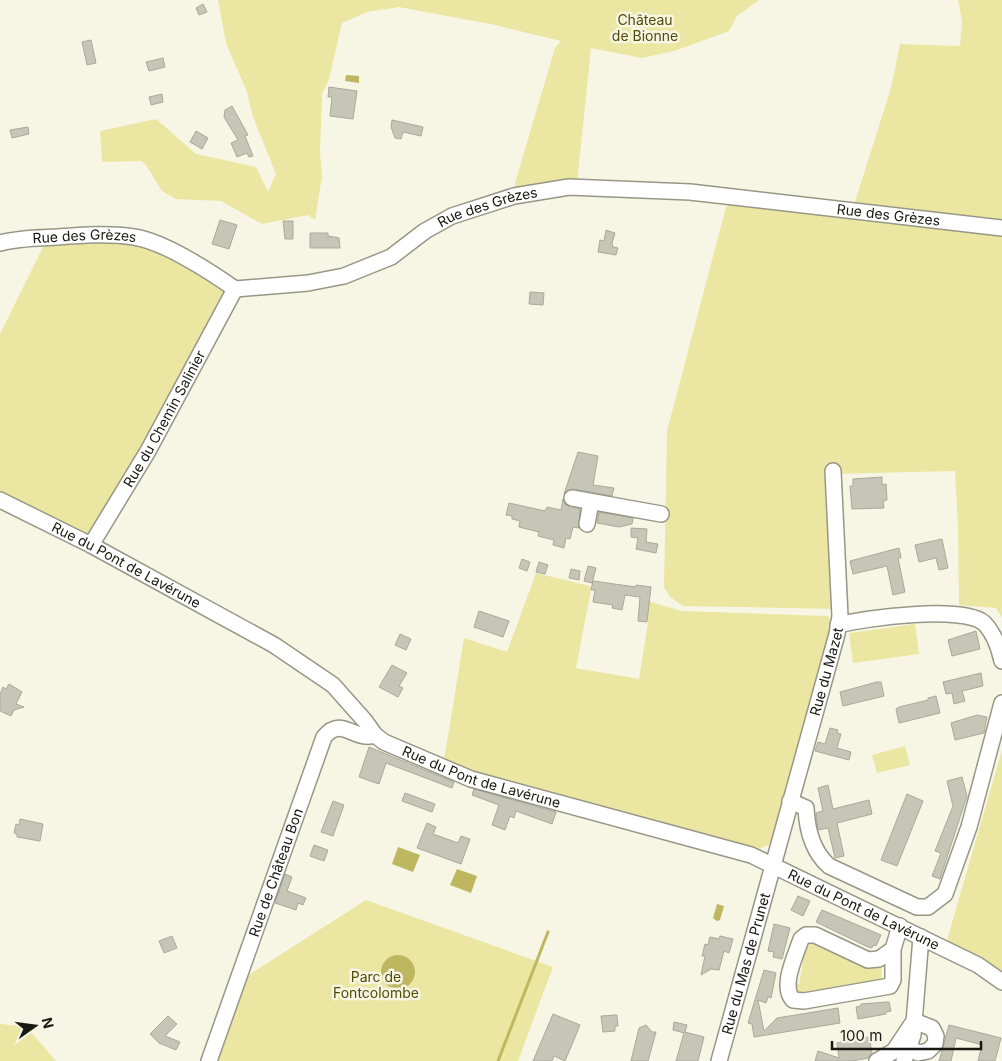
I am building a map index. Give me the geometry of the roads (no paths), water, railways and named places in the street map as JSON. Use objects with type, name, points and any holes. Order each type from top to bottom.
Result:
[{"type":"street","name":"Rue des Grèzes","points":[[0,243],[33,238],[83,235],[134,237],[157,244],[217,276],[235,290],[308,283],[344,276],[391,257],[420,234],[452,216],[478,206],[514,196],[569,187],[690,192],[1002,228]]},
{"type":"street","name":"Rue du Chemin Salinier","points":[[91,545],[148,451],[235,290]]},
{"type":"street","name":"Rue du Mazet","points":[[772,866],[838,625],[833,471]]},
{"type":"street","points":[[572,498],[661,514]]},
{"type":"street","name":"Rue du Pont de Lavérune","points":[[0,500],[91,545],[274,645],[333,685],[375,735],[384,742],[471,778],[751,855],[978,965],[1002,982]]},
{"type":"street","points":[[587,524],[591,502]]},
{"type":"street","points":[[838,625],[927,614],[965,615],[983,622],[992,634],[1002,661]]},
{"type":"street","points":[[790,801],[806,808],[811,839],[819,857],[829,866],[917,907],[928,906],[945,894],[969,827],[1002,703]]},
{"type":"street","name":"Rue de Château Bon","points":[[209,1061],[324,737],[330,730],[338,727],[369,737],[375,735]]},
{"type":"street","name":"Rue du Mas de Prunet","points":[[719,1061],[772,866]]},
{"type":"street","points":[[893,949],[879,959],[868,960],[814,935],[806,935],[801,939],[788,983],[789,995],[793,1000],[804,1001],[888,987],[893,982],[893,949],[900,926]]},
{"type":"street","points":[[914,1021],[932,1028],[936,1036],[935,1044],[928,1051],[907,1054],[914,1021],[921,937]]},
{"type":"street","points":[[877,1061],[894,1051],[914,1021]]},
{"type":"waterway","points":[[498,1061],[548,932]]},
{"type":"park label","name":"Château de Bionne","points":[[645,28]]},
{"type":"park label","name":"Parc de Fontcolombe","points":[[376,986]]}]
